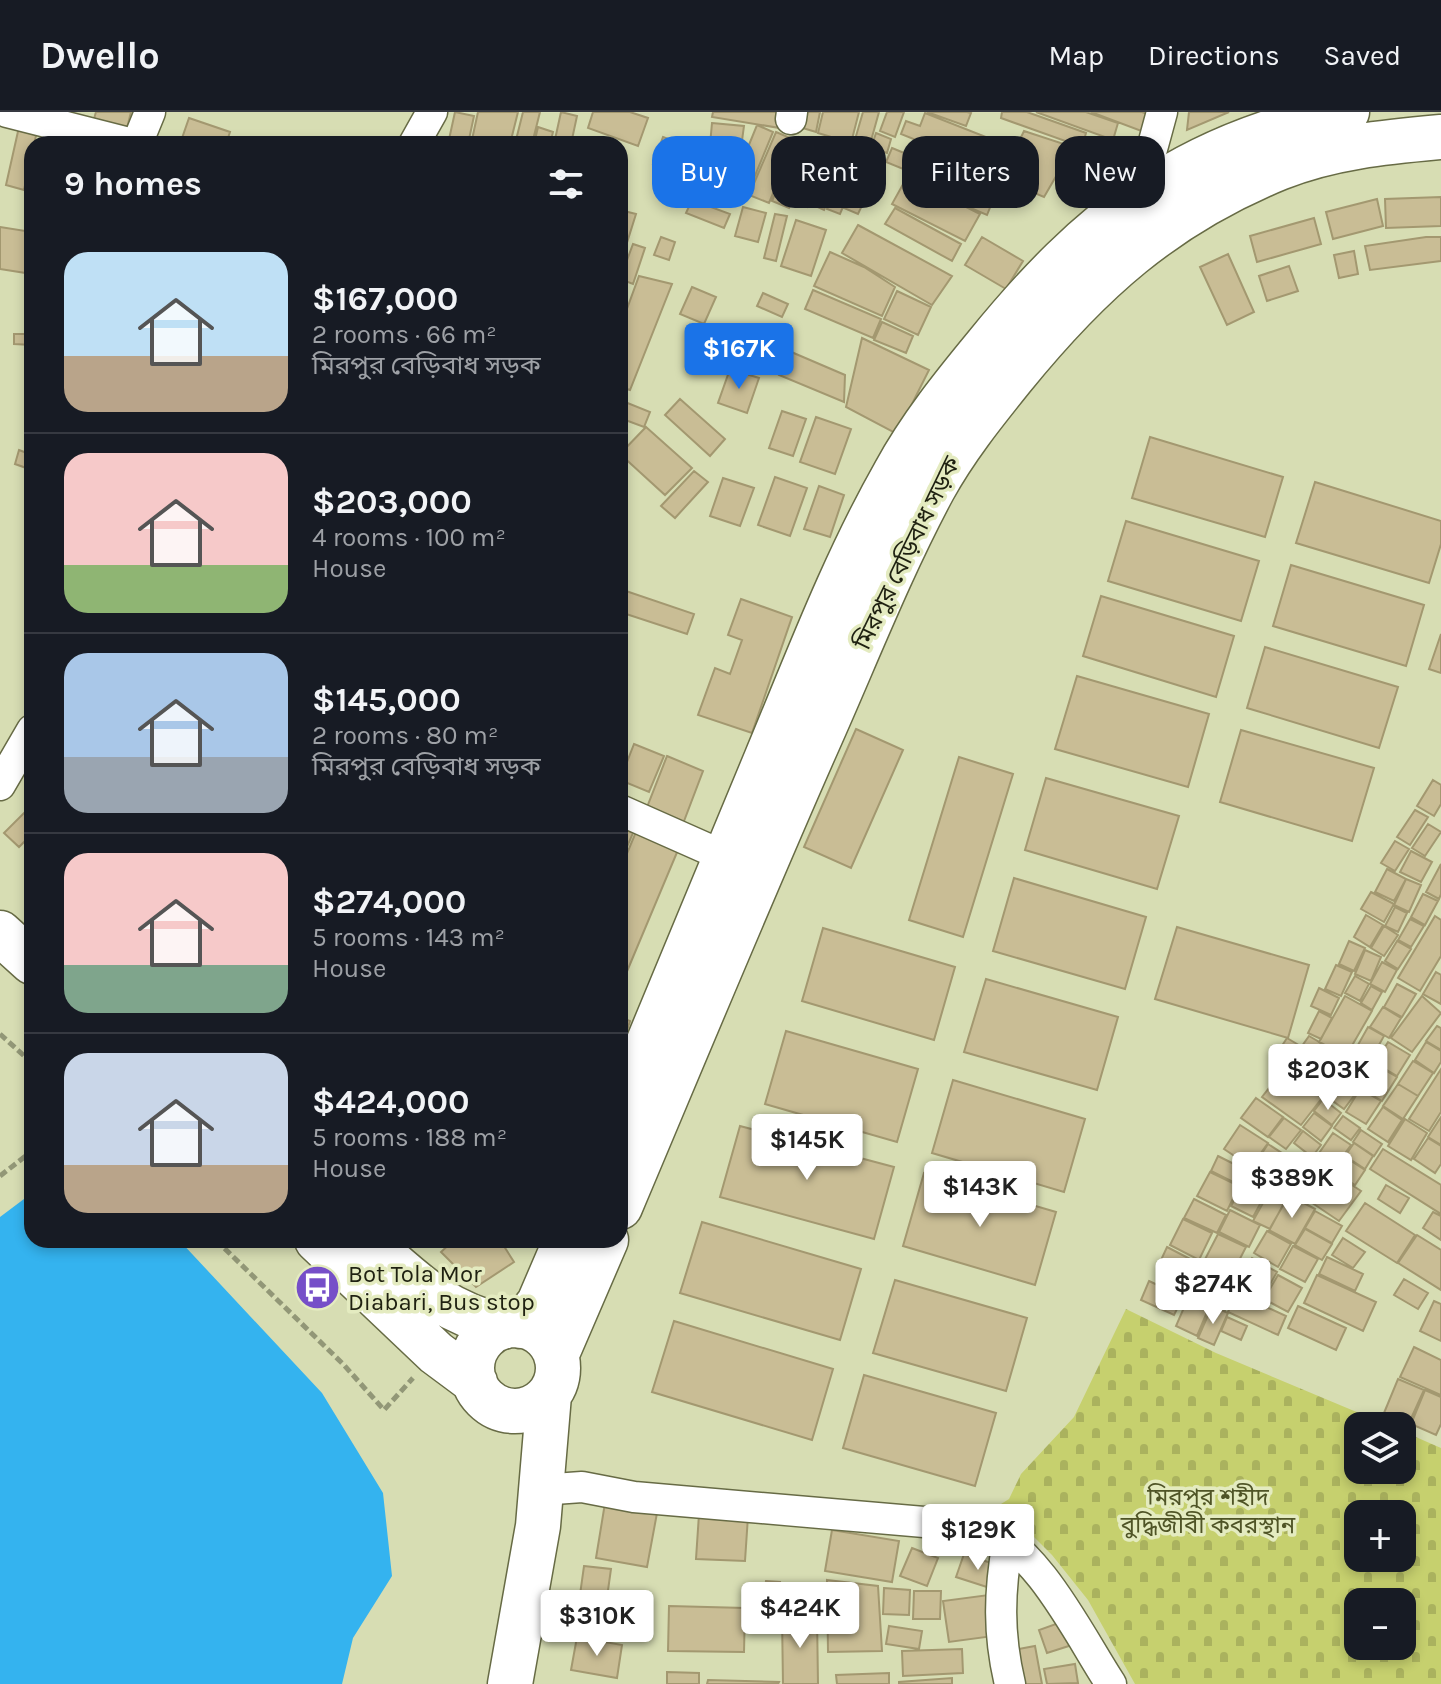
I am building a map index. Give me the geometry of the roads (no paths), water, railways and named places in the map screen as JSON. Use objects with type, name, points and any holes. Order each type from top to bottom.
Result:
[{"type":"highway","name":"মিরপুর বেড়িবাধ সড়ক","points":[[628,1188],[768,856],[911,532],[955,452],[1039,344],[1111,268],[1197,208],[1280,168],[1303,140],[1347,112]]},
{"type":"highway","name":"মিরপুর বেড়িবাধ সড়ক","points":[[1165,179],[1191,164],[1303,140],[1360,145],[1441,137]]},
{"type":"highway","name":"মিরপুর বেড়িবাধ সড়ক","points":[[628,1092],[832,602],[896,470],[959,379],[1030,291],[1085,237],[1121,208]]},
{"type":"highway","points":[[0,933],[24,955]]},
{"type":"highway","points":[[325,1248],[436,1353],[475,1382]]},
{"type":"highway","points":[[375,1248],[437,1302],[475,1320],[542,1334],[553,1375],[556,1476],[510,1684]]},
{"type":"highway","points":[[556,1476],[533,1458],[507,1411],[481,1395],[475,1382],[474,1355],[490,1333],[512,1327],[539,1303],[563,1248]]},
{"type":"highway","points":[[507,1411],[530,1409],[553,1375],[603,1248]]},
{"type":"street","points":[[7,112],[103,136]]},
{"type":"street","points":[[139,136],[150,112]]},
{"type":"street","points":[[418,136],[432,112]]},
{"type":"street","points":[[1155,136],[1162,112]]},
{"type":"street","points":[[0,785],[24,744]]},
{"type":"street","points":[[628,814],[726,857]]},
{"type":"street","points":[[556,1476],[634,1497],[967,1524],[996,1532],[1008,1541],[1077,1623],[1111,1684]]},
{"type":"street","points":[[1008,1541],[999,1592],[1004,1659],[1010,1684]]},
{"type":"water","points":[[24,1199],[24,1248],[186,1248],[322,1393],[383,1493],[392,1576],[353,1638],[342,1684],[0,1684],[0,1217]]},
{"type":"place","name":"Bot Tola Mor Diabari, Bus stop","points":[[317,1288]]},
{"type":"park label","name":"মিরপুর শহীদ বুদ্ধিজীবী কবরস্থান","points":[[1208,1511]]}]
